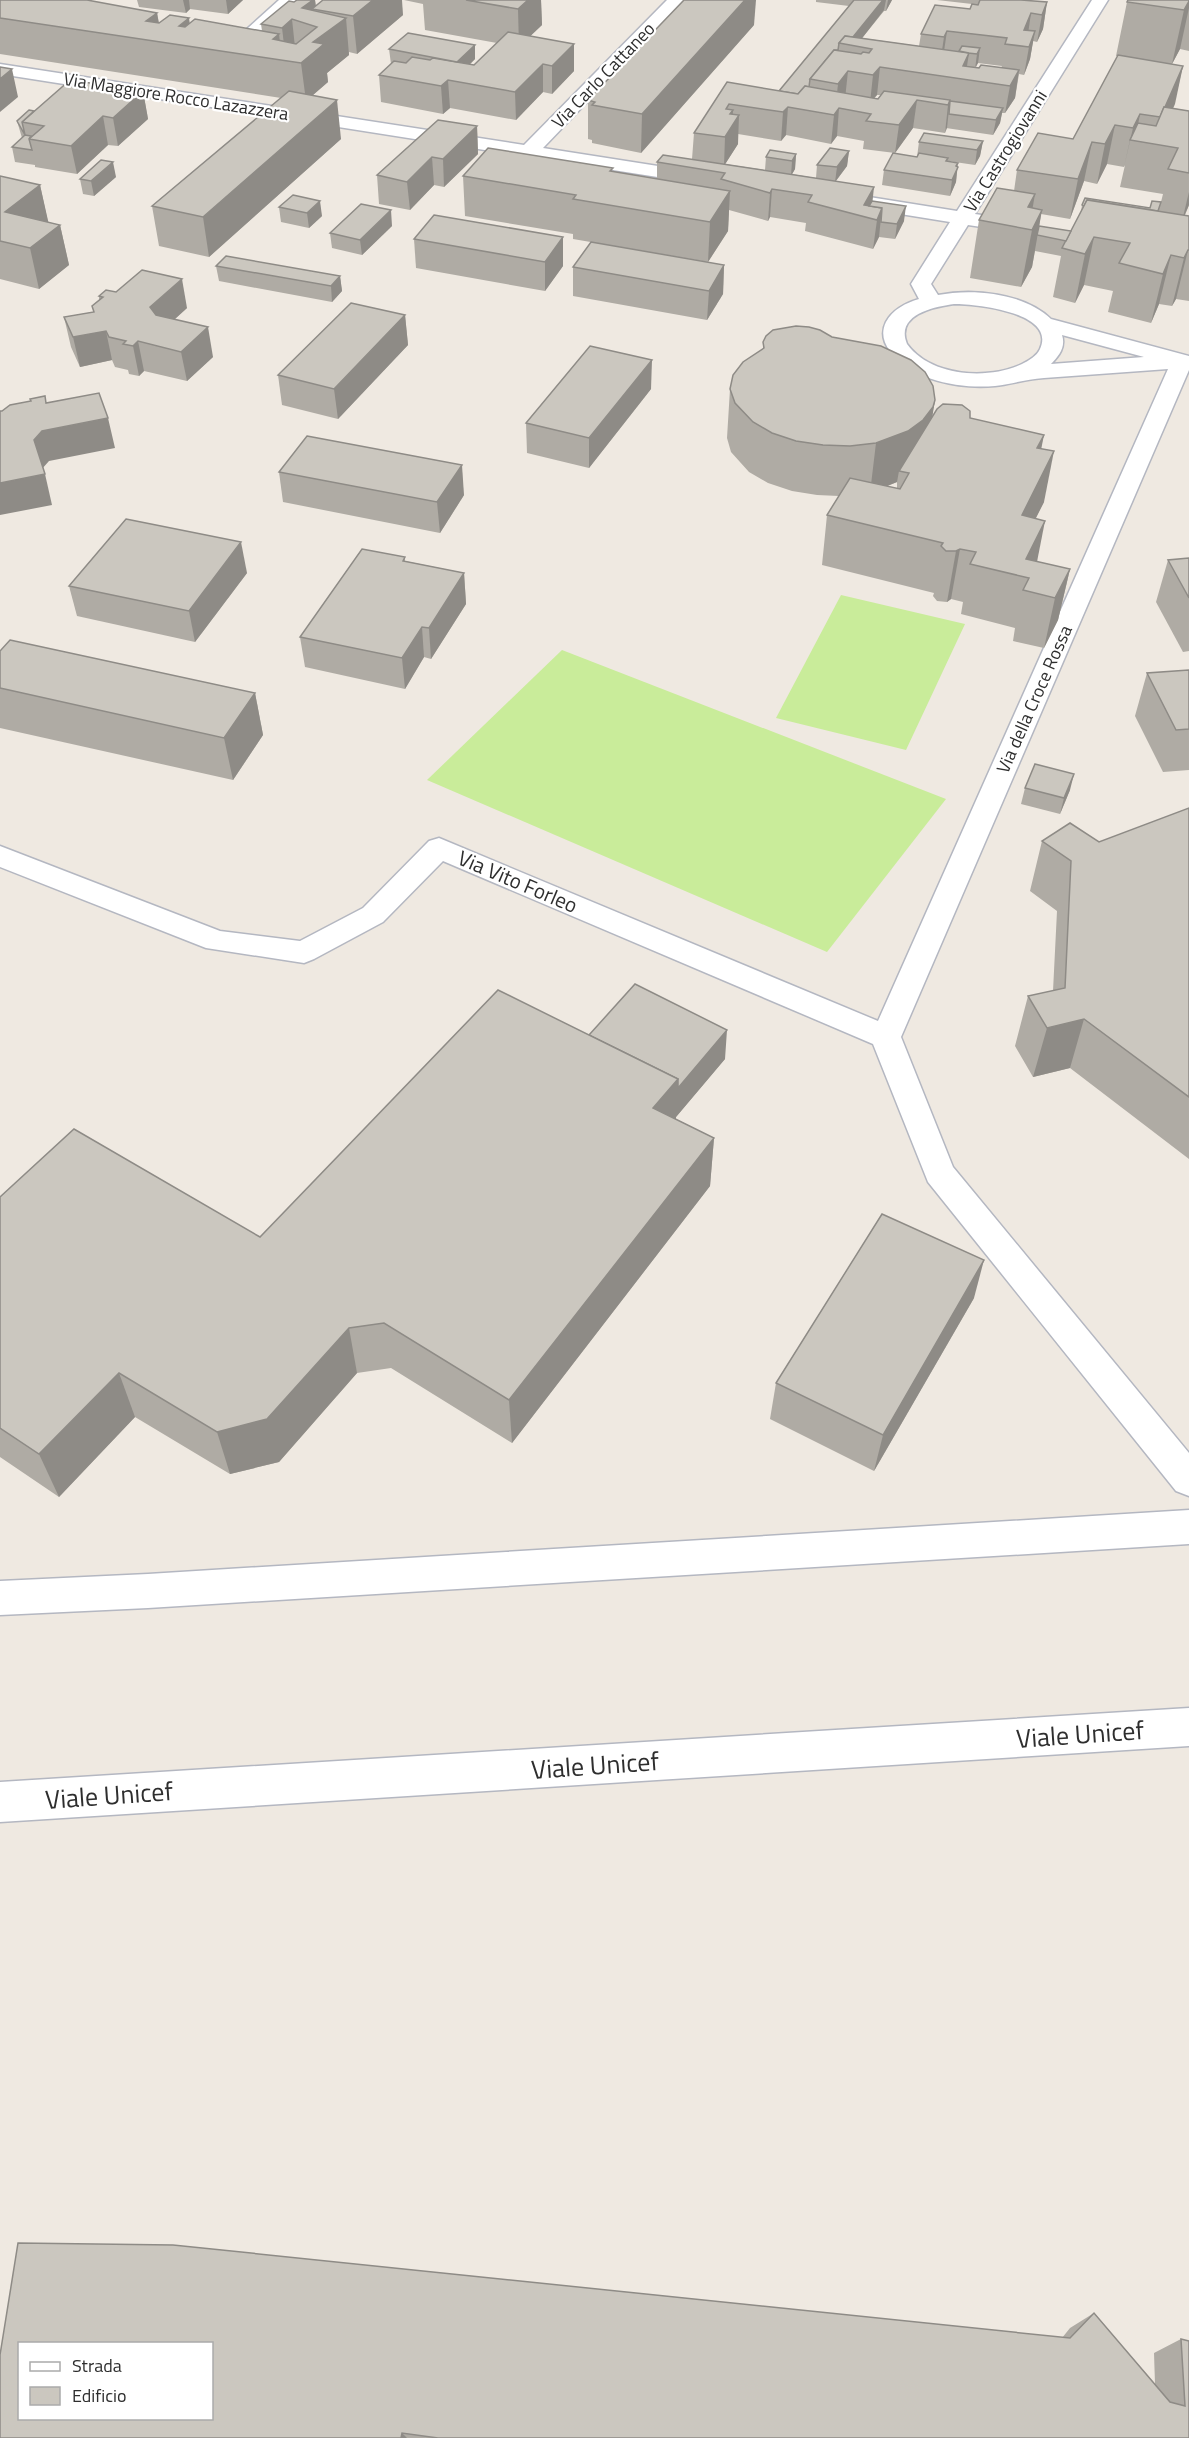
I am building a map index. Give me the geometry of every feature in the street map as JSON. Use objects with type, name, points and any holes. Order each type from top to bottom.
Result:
[{"type":"street","points":[[234,50],[289,0]]},
{"type":"street","name":"Via Carlo Cattaneo","points":[[529,151],[677,0]]},
{"type":"street","name":"Via Castrogiovanni","points":[[931,301],[921,284],[1100,0]]},
{"type":"street","name":"Via Maggiore Rocco Lazazzera","points":[[0,69],[716,180]]},
{"type":"street","points":[[845,200],[1043,230]]},
{"type":"street","points":[[954,298],[980,298],[1005,303],[1026,312],[1042,323],[1051,334],[1053,345],[1049,357],[1038,366],[999,379],[973,380],[924,368],[906,357],[896,344],[893,331],[899,319],[912,309],[931,301],[954,298]]},
{"type":"street","points":[[1042,323],[1186,362]]},
{"type":"street","points":[[1022,373],[1186,362]]},
{"type":"street","name":"Via della Croce Rossa","points":[[886,1037],[1186,362]]},
{"type":"street","name":"Via Vito Forleo","points":[[0,856],[216,941],[304,952],[373,915],[439,848],[886,1037]]},
{"type":"street","points":[[886,1037],[939,1173],[1189,1480]]},
{"type":"street","points":[[1,1604],[184,1589],[1189,1527]]},
{"type":"street","name":"Viale Unicef","points":[[0,1802],[1189,1727]]},
{"type":"green space","points":[[841,595],[965,624],[906,750],[776,718]]},
{"type":"green space","points":[[562,650],[946,799],[827,952],[427,780]]},
{"type":"building","points":[[0,0],[87,0],[157,13],[146,21],[159,23],[170,15],[189,18],[179,26],[185,27],[195,19],[279,34],[273,39],[296,44],[317,27],[292,19],[282,28],[261,24],[289,1],[313,0],[302,8],[346,18],[313,42],[324,44],[301,63],[0,18]]},
{"type":"building","points":[[323,0],[373,0],[353,16],[312,9]]},
{"type":"building","points":[[466,0],[528,0],[518,9]]},
{"type":"building","points":[[684,0],[745,0],[642,114],[592,105],[595,102],[588,100]]},
{"type":"building","points":[[854,0],[883,0],[853,37],[845,36],[839,43],[838,50],[834,50],[810,79],[809,87],[805,86],[798,94],[779,91]]},
{"type":"building","points":[[980,0],[1047,2],[1042,15],[1031,13],[1024,30],[1035,31],[1029,47],[1005,44],[1007,38],[947,31],[944,37],[921,34],[935,5],[970,9],[972,4],[978,5]]},
{"type":"building","points":[[1128,0],[1189,1],[1184,10],[1127,2]]},
{"type":"building","points":[[508,32],[574,44],[552,66],[543,64],[515,92],[448,80],[441,86],[379,75],[394,61],[406,63],[412,57],[474,65]]},
{"type":"building","points":[[408,33],[475,45],[457,62],[389,49]]},
{"type":"building","points":[[845,36],[969,53],[963,66],[979,68],[981,65],[1019,70],[1010,86],[880,67],[873,75],[848,71],[838,84],[810,79],[834,50],[861,54],[869,53],[872,49],[839,43]]},
{"type":"building","points":[[962,46],[980,48],[977,54],[968,53],[959,51]]},
{"type":"building","points":[[1118,55],[1183,66],[1160,117],[1140,114],[1133,128],[1115,125],[1105,144],[1092,142],[1078,179],[1017,170],[1038,133],[1073,139]]},
{"type":"building","points":[[0,67],[12,69],[0,79]]},
{"type":"building","points":[[70,80],[143,91],[113,118],[103,116],[71,146],[29,139],[44,126],[22,122]]},
{"type":"building","points":[[727,82],[798,94],[805,86],[878,99],[884,91],[950,100],[948,105],[917,100],[899,125],[866,121],[871,114],[839,108],[834,115],[788,107],[783,112],[729,104],[726,109],[733,110],[730,114],[739,115],[725,137],[694,133]]},
{"type":"building","points":[[289,91],[337,100],[203,217],[152,206]]},
{"type":"building","points":[[950,101],[1003,108],[996,120],[949,114]]},
{"type":"building","points":[[1164,107],[1189,111],[1189,173],[1168,169],[1178,148],[1130,140],[1138,123],[1156,126]]},
{"type":"building","points":[[29,110],[34,111],[22,122],[25,135],[17,121]]},
{"type":"building","points":[[438,120],[477,126],[443,159],[432,157],[407,182],[377,175]]},
{"type":"building","points":[[924,133],[983,141],[977,150],[919,142]]},
{"type":"building","points":[[25,135],[31,136],[29,139],[32,150],[12,147]]},
{"type":"building","points":[[488,148],[613,168],[610,171],[730,191],[710,222],[573,199],[576,195],[463,176]]},
{"type":"building","points":[[830,148],[849,151],[837,167],[817,165]]},
{"type":"building","points":[[770,150],[796,154],[792,161],[766,157]]},
{"type":"building","points":[[893,153],[917,157],[919,153],[948,158],[946,161],[958,163],[956,166],[958,167],[952,180],[884,170]]},
{"type":"building","points":[[663,155],[874,187],[864,205],[882,208],[877,220],[808,202],[812,195],[772,189],[770,193],[721,179],[725,173],[657,162]]},
{"type":"building","points":[[101,160],[113,162],[91,181],[80,179]]},
{"type":"building","points":[[0,176],[40,185],[5,212],[60,225],[30,248],[0,241]]},
{"type":"building","points":[[997,188],[1035,194],[1028,207],[1042,210],[1032,230],[979,220]]},
{"type":"building","points":[[293,195],[320,201],[307,213],[279,207]]},
{"type":"building","points":[[1085,198],[1150,208],[1152,201],[1161,202],[1158,211],[1087,200],[1084,206],[1082,205]]},
{"type":"building","points":[[1087,200],[1189,216],[1189,250],[1184,258],[1171,255],[1163,274],[1119,263],[1130,243],[1094,237],[1085,254],[1062,248]]},
{"type":"building","points":[[872,201],[906,206],[897,224],[881,222],[882,208],[869,206]]},
{"type":"building","points":[[361,204],[391,210],[360,240],[330,233]]},
{"type":"building","points":[[434,215],[563,237],[545,262],[414,239]]},
{"type":"building","points":[[1039,226],[1071,231],[1066,241],[1037,235]]},
{"type":"building","points":[[591,242],[724,265],[709,291],[573,267]]},
{"type":"building","points":[[226,256],[340,276],[331,286],[216,266]]},
{"type":"building","points":[[142,270],[182,279],[150,307],[156,315],[208,327],[181,352],[138,341],[133,346],[123,344],[126,341],[109,337],[106,331],[73,337],[64,317],[94,312],[92,306],[103,297],[99,296],[106,290],[116,292]]},
{"type":"building","points":[[351,303],[405,315],[334,389],[278,375]]},
{"type":"building","points":[[796,326],[820,330],[832,337],[881,346],[911,360],[925,372],[933,386],[935,400],[933,407],[923,420],[908,431],[876,443],[850,446],[796,441],[772,433],[753,422],[735,403],[730,389],[733,375],[743,362],[764,348],[763,342],[766,336],[773,330]]},
{"type":"building","points":[[590,346],[652,360],[589,438],[526,423]]},
{"type":"building","points":[[99,393],[108,418],[42,431],[34,440],[45,474],[0,483],[0,411],[10,405],[45,396],[46,403]]},
{"type":"building","points":[[943,404],[962,405],[970,411],[970,418],[1044,435],[1037,448],[1054,451],[1022,515],[1045,521],[1026,559],[1070,569],[1055,598],[1023,590],[1029,578],[970,564],[976,552],[960,549],[946,551],[941,546],[943,543],[827,515],[850,478],[900,489],[909,473],[899,471],[937,409]]},
{"type":"building","points":[[307,436],[462,465],[437,502],[279,472]]},
{"type":"building","points":[[126,519],[241,542],[189,611],[69,586]]},
{"type":"building","points":[[362,549],[405,557],[403,561],[464,573],[429,628],[422,627],[402,658],[300,637]]},
{"type":"building","points":[[1189,558],[1189,598],[1168,560]]},
{"type":"building","points":[[10,640],[255,693],[224,738],[0,688],[0,651]]},
{"type":"building","points":[[1189,670],[1189,729],[1176,730],[1147,673]]},
{"type":"building","points":[[1035,764],[1074,774],[1064,798],[1025,788]]},
{"type":"building","points":[[1189,808],[1189,1097],[1084,1019],[1047,1028],[1028,996],[1065,988],[1071,861],[1042,841],[1070,823],[1099,842]]},
{"type":"building","points":[[635,984],[727,1030],[678,1088],[678,1079],[589,1035]]},
{"type":"building","points":[[498,990],[678,1079],[653,1108],[714,1138],[509,1400],[384,1323],[349,1328],[267,1419],[217,1432],[119,1373],[39,1454],[0,1428],[0,1197],[74,1129],[260,1237]]},
{"type":"building","points":[[882,1214],[984,1260],[883,1435],[776,1383]]},
{"type":"building","points":[[18,2243],[173,2245],[1070,2338],[1094,2313],[1170,2402],[1185,2406],[1181,2339],[1189,2341],[1189,2438],[438,2438],[402,2433],[401,2438],[0,2438],[0,2355]]}]
